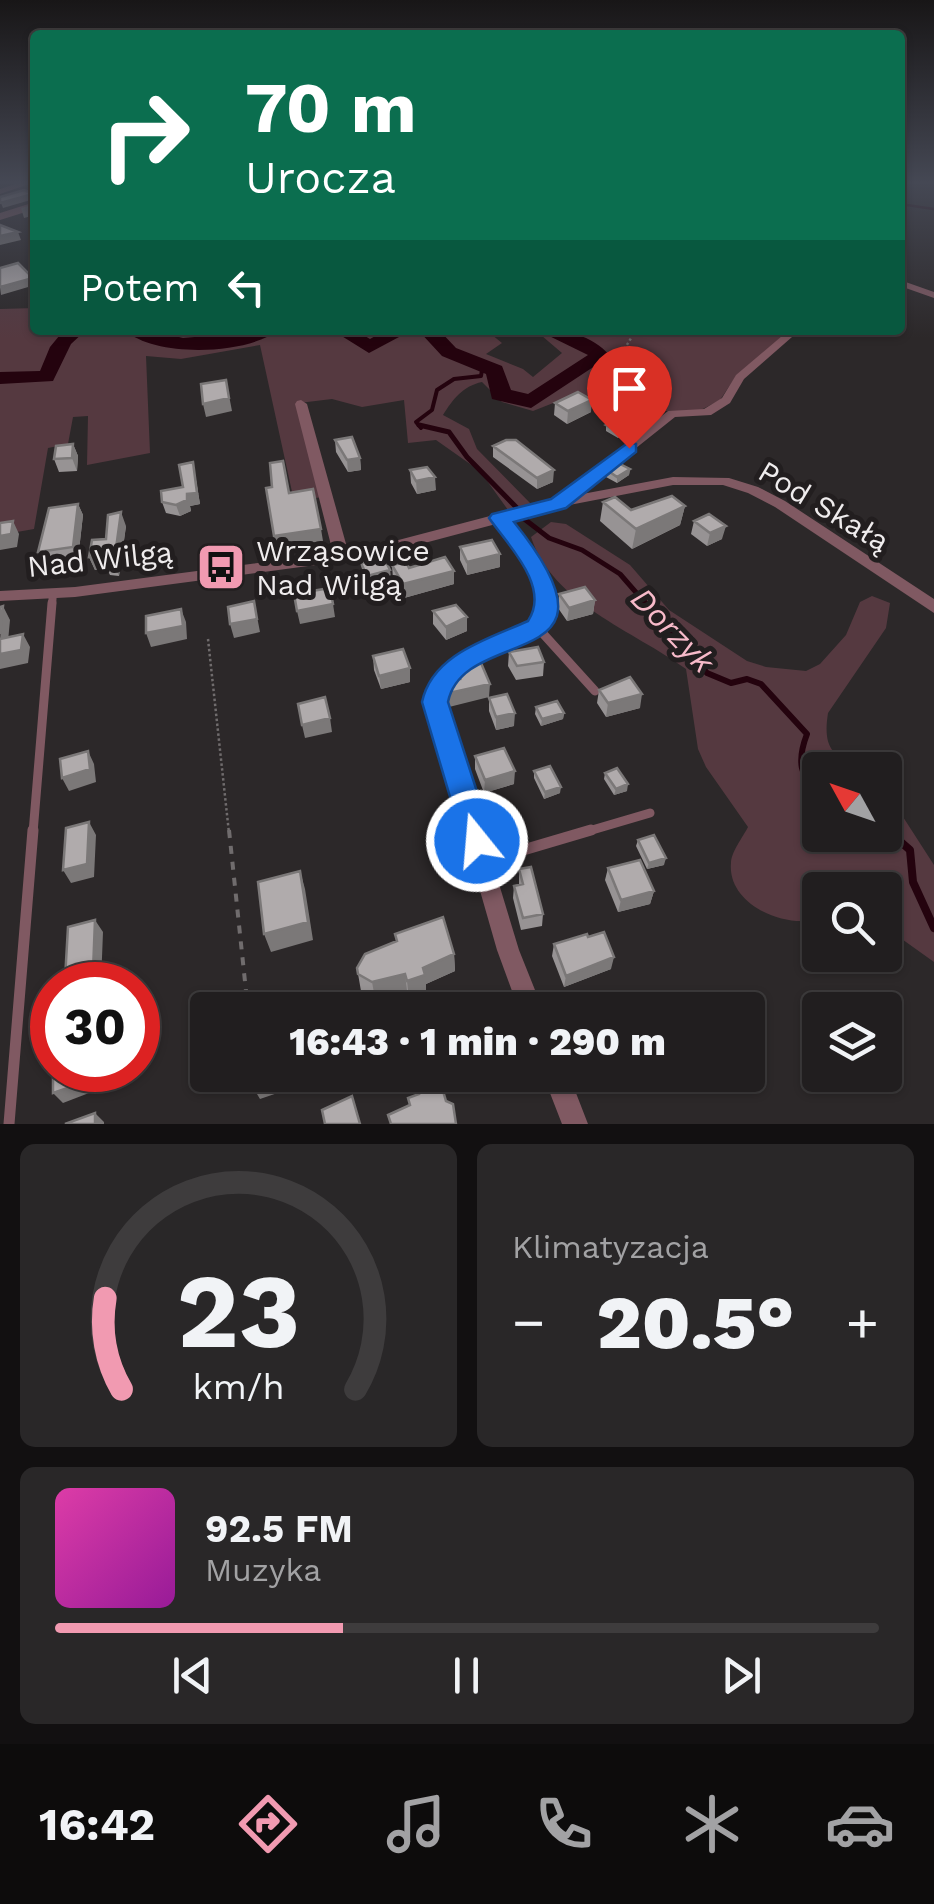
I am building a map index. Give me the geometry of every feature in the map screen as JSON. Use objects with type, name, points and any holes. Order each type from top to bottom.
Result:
[{"type":"street","points":[[905,285],[934,295]]},
{"type":"street","points":[[558,504],[672,414],[706,412],[726,400],[740,377],[789,335]]},
{"type":"street","points":[[301,404],[342,558]]},
{"type":"street","name":"Pod Skałą","points":[[500,518],[672,481],[724,481],[780,504],[934,607]]},
{"type":"street","points":[[500,518],[532,559],[545,590],[546,613],[537,627],[467,660],[438,685],[435,702],[525,992]]},
{"type":"street","name":"Nad Wilgą","points":[[0,596],[342,558],[500,518]]},
{"type":"street","points":[[563,1092],[575,1124]]},
{"type":"lane","points":[[10,1124],[52,593]]},
{"type":"lane","points":[[537,627],[595,692]]},
{"type":"lane","points":[[483,862],[650,813]]},
{"type":"path","points":[[633,335],[622,353],[646,367],[638,380],[672,414]]},
{"type":"path","points":[[208,638],[246,992]]},
{"type":"shaded area","points":[[30,308],[30,335],[492,335],[502,343],[486,354],[533,377],[562,353],[541,335],[784,335],[736,376],[720,400],[699,411],[662,411],[613,381],[585,397],[571,396],[533,411],[502,402],[482,382],[464,390],[443,415],[469,429],[477,449],[532,505],[508,510],[480,471],[436,440],[408,443],[404,400],[362,407],[332,399],[299,403],[323,497],[294,501],[260,345],[181,359],[146,356],[150,453],[87,465],[88,416],[73,417],[68,444],[48,448],[34,529],[0,535],[0,309]]},
{"type":"shaded area","points":[[551,522],[566,524],[630,565],[669,610],[747,661],[766,667],[806,671],[820,664],[846,635],[860,602],[872,596],[890,603],[886,628],[828,713],[827,737],[834,752],[802,752],[802,852],[902,852],[902,815],[934,865],[934,962],[902,939],[902,872],[802,872],[802,921],[776,917],[749,902],[732,878],[735,849],[748,827],[698,749],[686,669],[576,598],[542,560],[531,537]]},
{"type":"building","points":[[18,263],[30,279],[0,287],[0,268]]},
{"type":"building","points":[[226,380],[229,398],[203,404],[201,384]]},
{"type":"building","points":[[624,389],[646,396],[630,405],[611,396]]},
{"type":"building","points":[[578,392],[592,400],[568,411],[555,403]]},
{"type":"building","points":[[622,418],[634,424],[619,432],[606,425]]},
{"type":"building","points":[[352,437],[360,458],[347,460],[335,440]]},
{"type":"building","points":[[516,440],[554,470],[537,478],[493,446]]},
{"type":"building","points":[[73,444],[72,458],[54,459],[56,446]]},
{"type":"building","points":[[283,461],[289,493],[313,489],[321,529],[274,536],[266,488],[272,487],[270,463]]},
{"type":"building","points":[[193,462],[197,493],[187,494],[187,500],[176,505],[162,502],[161,491],[183,487],[179,465]]},
{"type":"building","points":[[618,463],[630,469],[617,477],[607,470]]},
{"type":"building","points":[[427,467],[435,477],[416,481],[410,470]]},
{"type":"building","points":[[672,496],[685,506],[636,529],[603,502],[615,497],[631,510]]},
{"type":"building","points":[[78,504],[73,547],[38,552],[49,508]]},
{"type":"building","points":[[121,512],[114,563],[105,562],[105,555],[89,557],[92,540],[106,539],[108,515]]},
{"type":"building","points":[[709,514],[726,526],[710,533],[694,521]]},
{"type":"building","points":[[13,521],[11,534],[0,536],[0,523]]},
{"type":"building","points":[[492,540],[500,554],[467,562],[460,547]]},
{"type":"building","points":[[382,554],[390,570],[367,576],[361,563]]},
{"type":"building","points":[[445,557],[454,571],[403,584],[392,565],[406,562],[409,568]]},
{"type":"building","points":[[585,587],[595,600],[569,608],[559,594]]},
{"type":"building","points":[[330,588],[333,604],[297,611],[294,594]]},
{"type":"building","points":[[254,601],[257,619],[230,624],[228,607]]},
{"type":"building","points":[[456,605],[467,617],[446,627],[433,611]]},
{"type":"building","points":[[181,609],[183,626],[146,633],[146,616]]},
{"type":"building","points":[[23,634],[21,650],[0,654],[0,639]]},
{"type":"building","points":[[538,647],[544,662],[517,666],[509,652]]},
{"type":"building","points":[[403,649],[410,668],[379,676],[373,656]]},
{"type":"building","points":[[481,663],[490,684],[449,693],[452,680],[460,679],[457,672],[461,667]]},
{"type":"building","points":[[630,677],[642,694],[608,703],[599,690]]},
{"type":"building","points":[[507,694],[515,713],[496,717],[489,698]]},
{"type":"building","points":[[325,697],[330,718],[302,725],[298,704]]},
{"type":"building","points":[[557,701],[564,713],[542,719],[536,707]]},
{"type":"building","points":[[504,748],[515,771],[485,780],[475,756]]},
{"type":"building","points":[[88,751],[90,769],[62,778],[60,759]]},
{"type":"building","points":[[550,766],[561,787],[545,792],[534,771]]},
{"type":"building","points":[[617,768],[628,784],[616,789],[605,773]]},
{"type":"building","points":[[89,822],[87,864],[63,870],[66,828]]},
{"type":"building","points":[[654,835],[666,858],[649,863],[638,840]]},
{"type":"building","points":[[640,860],[654,891],[621,900],[608,868]]},
{"type":"building","points":[[531,867],[543,914],[523,918],[514,886],[523,884],[519,869]]},
{"type":"building","points":[[300,871],[308,922],[264,934],[258,882]]},
{"type":"building","points":[[443,917],[454,954],[423,968],[425,975],[407,981],[405,974],[372,982],[358,974],[365,954],[397,941],[395,934]]},
{"type":"building","points":[[95,920],[93,962],[66,962],[68,927]]},
{"type":"building","points":[[604,932],[614,957],[566,976],[554,944]]},
{"type":"building","points":[[443,1092],[446,1101],[453,1104],[456,1124],[391,1124],[388,1115],[410,1105],[408,1098]]},
{"type":"building","points":[[352,1096],[360,1124],[325,1124],[322,1110]]},
{"type":"building","points":[[95,1113],[95,1124],[65,1124]]},
{"type":"waterway","points":[[0,378],[46,377],[59,347],[69,335]]},
{"type":"waterway","points":[[145,335],[183,344],[247,335]]},
{"type":"waterway","points":[[350,335],[369,347],[387,335]]},
{"type":"waterway","points":[[433,335],[449,352],[495,370],[501,383],[500,394],[531,401],[600,356],[592,348],[560,335]]},
{"type":"waterway","name":"Dorzyk","points":[[421,428],[416,422],[432,410],[437,390],[454,379],[481,376],[483,364]]},
{"type":"waterway","name":"Dorzyk","points":[[419,425],[449,432],[467,457],[517,508]]},
{"type":"waterway","name":"Dorzyk","points":[[523,518],[549,538],[582,550],[620,574],[647,605]]},
{"type":"waterway","name":"Dorzyk","points":[[645,603],[707,673],[731,683],[747,679],[761,684],[807,734],[802,752]]},
{"type":"waterway","name":"Dorzyk","points":[[902,843],[910,850],[913,882],[934,928]]},
{"type":"place","name":"Wrząsowice Nad Wilgą","points":[[221,567]]},
{"type":"route","points":[[477,841],[443,734],[435,702],[438,685],[467,660],[537,627],[546,613],[545,590],[532,559],[500,518],[558,504],[629,448]]}]
